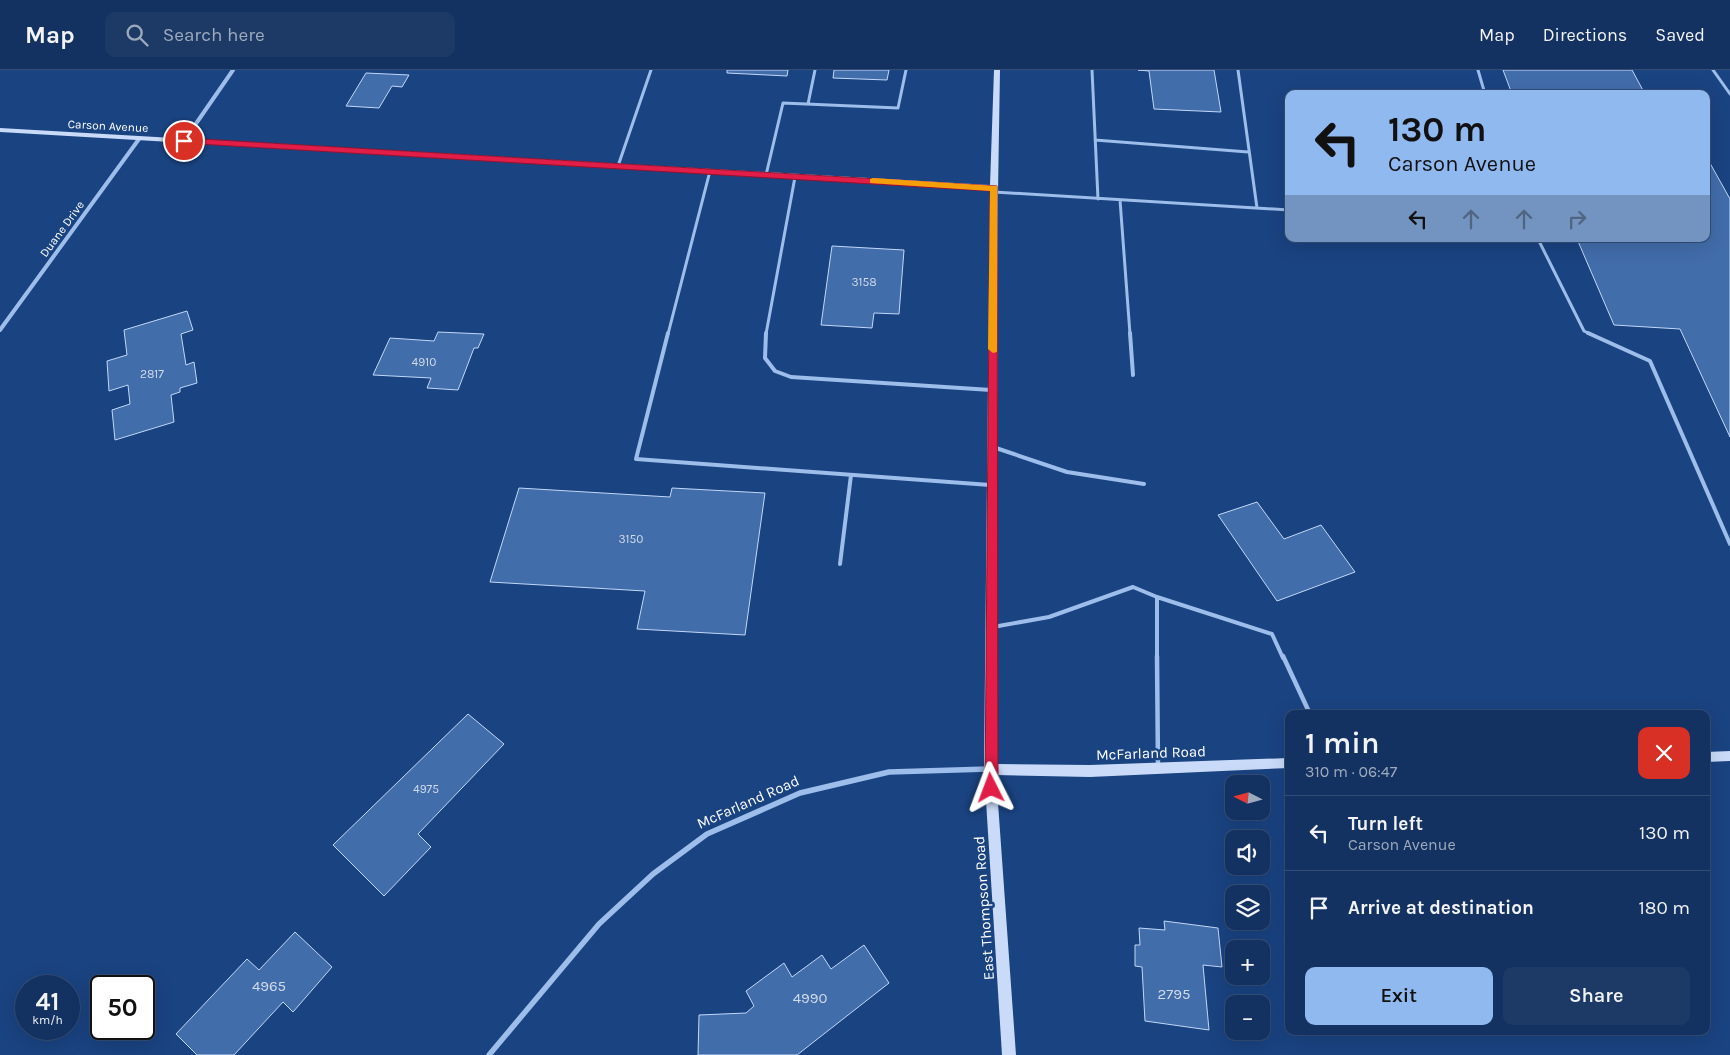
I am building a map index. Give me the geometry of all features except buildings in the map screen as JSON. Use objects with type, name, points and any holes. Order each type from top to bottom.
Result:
[{"type":"main road","name":"East Thompson Road","points":[[997,70],[994,190],[990,769],[1009,1055]]},
{"type":"main road","name":"Carson Avenue","points":[[0,130],[795,176],[994,190]]},
{"type":"main road","points":[[1710,756],[1730,756]]},
{"type":"main road","name":"McFarland Road","points":[[990,769],[1090,771],[1285,762]]},
{"type":"street","points":[[184,141],[233,70]]},
{"type":"street","name":"Duane Drive","points":[[0,330],[140,139]]},
{"type":"street","name":"McFarland Road","points":[[489,1055],[599,924],[653,874],[707,834],[800,792],[889,772],[990,769]]},
{"type":"lane","points":[[618,166],[651,70]]},
{"type":"lane","points":[[808,104],[815,70]]},
{"type":"lane","points":[[766,175],[783,102],[898,108],[906,70]]},
{"type":"lane","points":[[1092,70],[1098,199]]},
{"type":"lane","points":[[1238,70],[1257,208]]},
{"type":"lane","points":[[1478,70],[1484,90]]},
{"type":"lane","points":[[1713,70],[1730,94]]},
{"type":"lane","points":[[1095,140],[1248,152]]},
{"type":"lane","points":[[710,171],[636,459],[992,486]]},
{"type":"lane","points":[[795,176],[766,335],[765,358],[775,371],[791,377],[993,390]]},
{"type":"lane","points":[[994,190],[1098,199],[1285,210]]},
{"type":"lane","points":[[1120,200],[1133,375]]},
{"type":"lane","points":[[1540,242],[1584,331],[1650,361],[1730,544]]},
{"type":"lane","points":[[993,447],[1067,472],[1144,484]]},
{"type":"lane","points":[[840,564],[851,475]]},
{"type":"lane","points":[[991,628],[1048,617],[1133,587],[1157,597],[1272,634],[1308,710]]},
{"type":"lane","points":[[1157,597],[1158,768]]},
{"type":"slow traffic","points":[[873,181],[994,188],[993,349]]},
{"type":"route","points":[[184,141],[994,188],[991,788]]}]
